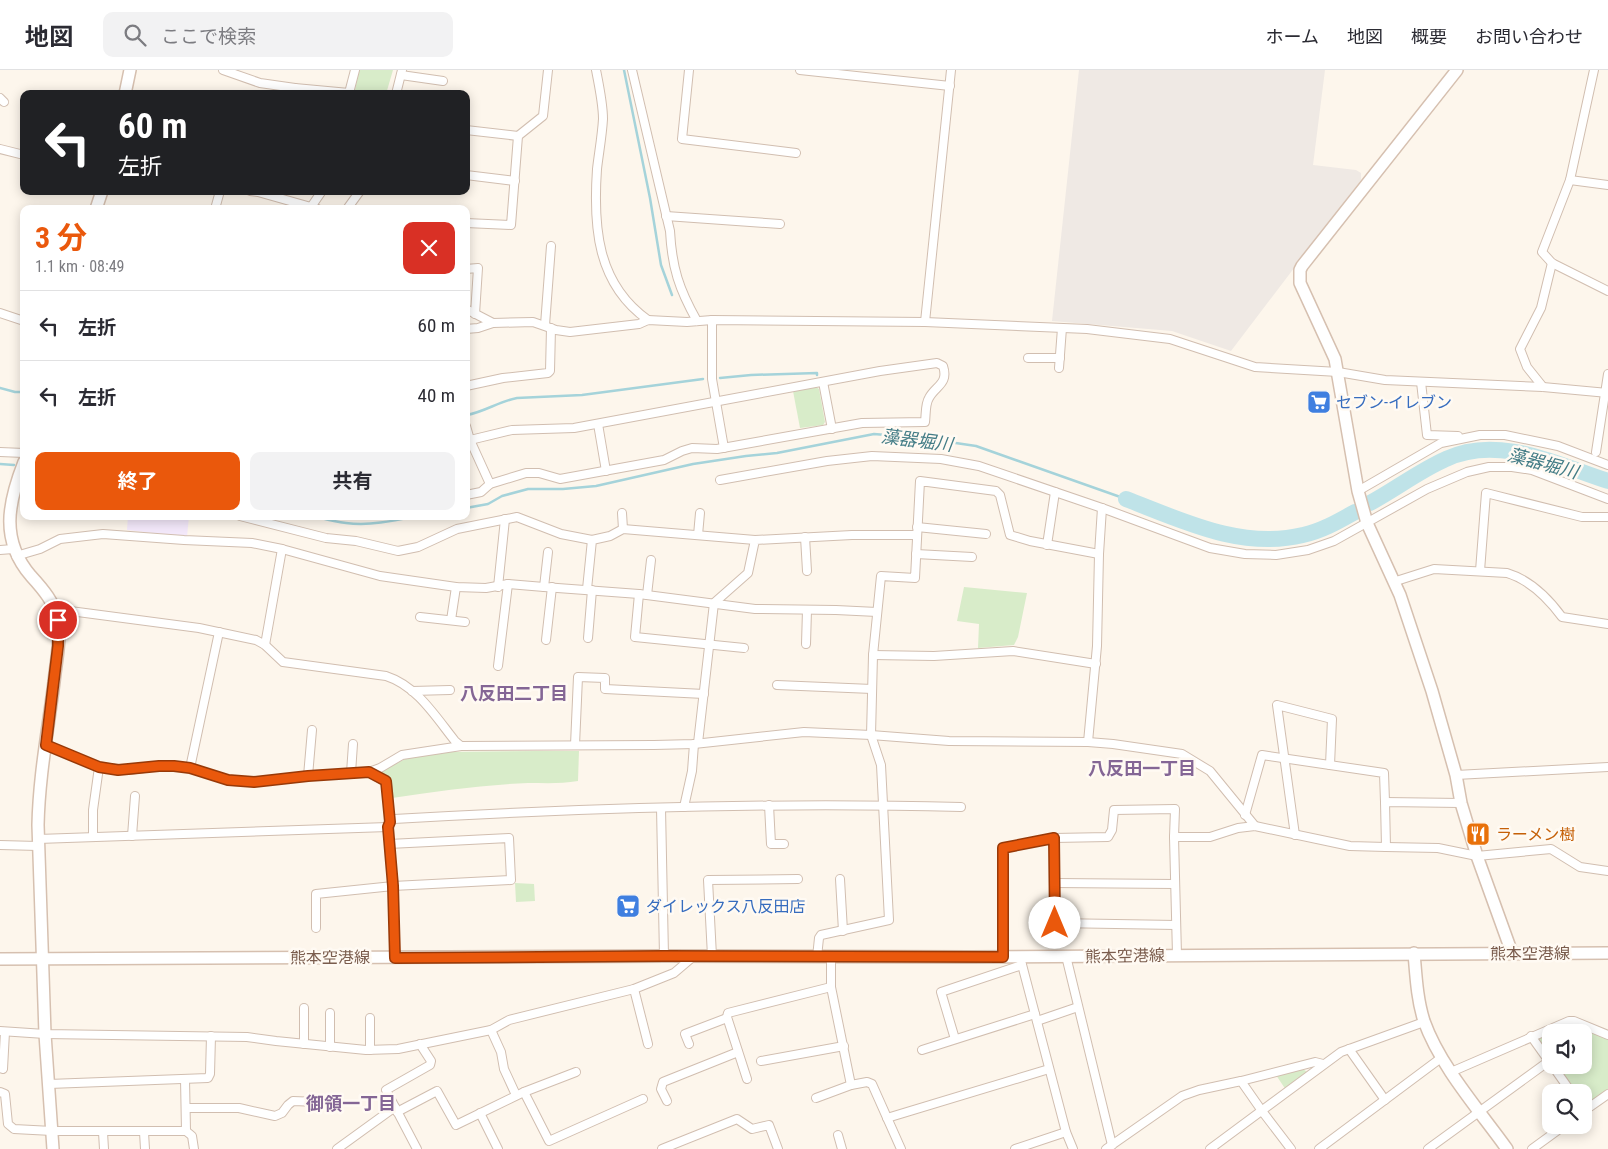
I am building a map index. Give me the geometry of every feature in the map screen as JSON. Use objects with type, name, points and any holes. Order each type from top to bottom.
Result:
[{"type":"main road","points":[[126,90],[130,70]]},
{"type":"main road","points":[[1457,70],[1300,270],[1300,283],[1335,359],[1358,490],[1367,523],[1400,595],[1432,691],[1477,856],[1512,953]]},
{"type":"main road","points":[[20,474],[9,506],[8,520],[14,553],[48,596],[58,620],[58,646],[39,797],[38,842],[44,1034],[53,1149]]},
{"type":"main road","points":[[1414,953],[1418,993],[1424,1022],[1451,1072],[1507,1149]]},
{"type":"main road","name":"熊本空港線","points":[[0,959],[712,956],[1003,957],[1021,961],[1066,956],[1608,953]]},
{"type":"street","points":[[224,70],[260,83],[290,90]]},
{"type":"street","points":[[350,90],[355,70]]},
{"type":"street","points":[[470,130],[518,136],[544,116],[548,70]]},
{"type":"street","points":[[596,70],[603,118],[596,201],[599,244],[606,270],[613,282],[638,313],[648,320]]},
{"type":"street","points":[[632,70],[670,231],[671,256],[682,295],[697,321]]},
{"type":"street","points":[[689,70],[682,139],[796,153]]},
{"type":"street","points":[[800,70],[950,86]]},
{"type":"street","points":[[925,322],[951,70]]},
{"type":"street","points":[[1594,70],[1570,180],[1542,252],[1552,263],[1608,291]]},
{"type":"street","points":[[397,90],[401,72],[443,82]]},
{"type":"street","points":[[470,223],[511,225],[518,136]]},
{"type":"street","points":[[0,149],[20,154]]},
{"type":"street","points":[[470,175],[515,181]]},
{"type":"street","points":[[1570,180],[1608,185]]},
{"type":"street","points":[[268,195],[304,205]]},
{"type":"street","points":[[666,216],[780,224]]},
{"type":"street","points":[[470,385],[503,378],[548,373],[550,370],[548,326],[551,246]]},
{"type":"street","points":[[1544,387],[1527,367],[1520,349],[1541,308],[1552,263]]},
{"type":"street","points":[[470,269],[478,268],[475,314]]},
{"type":"street","points":[[470,311],[493,322]]},
{"type":"street","points":[[0,313],[20,320]]},
{"type":"street","points":[[470,329],[478,328],[493,322],[533,322],[570,332],[639,324],[648,320],[687,322],[712,320],[925,322],[1087,329],[1170,339],[1255,367],[1338,372],[1385,380],[1544,387],[1607,393]]},
{"type":"street","points":[[712,320],[712,379],[724,448]]},
{"type":"street","points":[[1059,368],[1062,328]]},
{"type":"street","points":[[1028,358],[1060,358]]},
{"type":"street","points":[[470,440],[512,430],[561,430],[598,424],[880,371],[936,363],[943,366],[944,371],[942,383],[927,400],[925,422],[862,423],[724,448],[687,449],[664,460],[560,479],[532,472],[490,484],[481,492],[470,494]]},
{"type":"street","points":[[1596,452],[1607,393],[1608,374]]},
{"type":"street","points":[[823,382],[832,428]]},
{"type":"street","points":[[1421,382],[1427,435],[1470,437]]},
{"type":"street","points":[[598,424],[606,471]]},
{"type":"street","points":[[1358,490],[1441,443],[1480,435],[1505,435],[1549,444],[1608,465]]},
{"type":"street","points":[[470,445],[490,484]]},
{"type":"street","points":[[0,452],[20,453]]},
{"type":"street","points":[[720,480],[827,461],[872,456],[924,460],[941,459],[980,466],[1210,548],[1245,554],[1276,555],[1308,550],[1334,541],[1427,489],[1467,472],[1489,466],[1532,470],[1608,499]]},
{"type":"street","points":[[817,957],[820,936],[889,920],[881,765],[871,735],[873,655],[881,576],[915,578],[920,481],[996,491],[1000,494],[1010,535],[1048,545],[1099,554]]},
{"type":"street","points":[[1048,545],[1055,492]]},
{"type":"street","points":[[1480,571],[1486,493],[1582,517],[1608,517]]},
{"type":"street","points":[[1088,742],[1098,646],[1099,554],[1102,508]]},
{"type":"street","points":[[622,513],[623,529]]},
{"type":"street","points":[[698,535],[700,513]]},
{"type":"street","points":[[256,520],[326,538],[356,541],[398,551],[418,547],[458,529],[517,517],[561,534],[592,540],[610,536],[623,529],[755,540],[917,531],[986,534]]},
{"type":"street","points":[[498,587],[505,519]]},
{"type":"street","points":[[0,550],[14,553],[40,549],[60,539],[103,534],[252,543],[282,549],[380,576],[456,587],[498,587],[508,584],[643,594],[755,608],[877,612]]},
{"type":"street","points":[[805,538],[807,571]]},
{"type":"street","points":[[588,638],[592,540]]},
{"type":"street","points":[[684,807],[692,771],[704,694],[714,603],[748,573],[755,540]]},
{"type":"street","points":[[265,645],[282,549]]},
{"type":"street","points":[[546,640],[548,552]]},
{"type":"street","points":[[916,554],[972,558]]},
{"type":"street","points":[[651,560],[635,637],[744,648]]},
{"type":"street","points":[[1393,582],[1434,569],[1507,573],[1518,576],[1550,601],[1562,617],[1608,624]]},
{"type":"street","points":[[498,666],[508,584]]},
{"type":"street","points":[[451,620],[456,587]]},
{"type":"street","points":[[55,609],[219,632],[256,640],[265,645],[283,662],[386,676],[399,681],[426,704],[461,746]]},
{"type":"street","points":[[806,644],[808,610]]},
{"type":"street","points":[[420,617],[465,622]]},
{"type":"street","points":[[190,768],[219,632]]},
{"type":"street","points":[[873,655],[934,656],[1013,651],[1096,664]]},
{"type":"street","points":[[575,745],[578,677],[605,678],[605,689],[704,694]]},
{"type":"street","points":[[777,685],[872,690]]},
{"type":"street","points":[[412,691],[450,690]]},
{"type":"street","points":[[1295,835],[1277,705],[1332,719],[1330,765]]},
{"type":"street","points":[[308,776],[312,730]]},
{"type":"street","points":[[46,745],[99,767],[118,770],[159,766],[190,768],[237,781],[263,781],[369,772],[402,755],[461,746],[696,744],[804,732],[949,740],[1088,742],[1156,749],[1182,754],[1210,771],[1254,826]]},
{"type":"street","points":[[351,773],[353,744]]},
{"type":"street","points":[[1245,814],[1262,755],[1384,772],[1386,847]]},
{"type":"street","points":[[93,837],[93,810],[99,767]]},
{"type":"street","points":[[1456,775],[1608,767]]},
{"type":"street","points":[[369,772],[387,782],[395,958]]},
{"type":"street","points":[[132,836],[135,796]]},
{"type":"street","points":[[1385,802],[1461,803]]},
{"type":"street","points":[[769,805],[771,844],[784,844]]},
{"type":"street","points":[[0,845],[93,837],[389,824],[394,819],[534,811],[769,805],[961,807]]},
{"type":"street","points":[[661,808],[664,956]]},
{"type":"street","points":[[1003,957],[1003,848],[1054,838],[1108,837],[1112,830],[1114,810],[1175,809],[1177,955]]},
{"type":"street","points":[[1174,837],[1210,837],[1238,828],[1254,826],[1350,846],[1438,848],[1477,856],[1552,849],[1580,868],[1608,871]]},
{"type":"street","points":[[316,928],[316,894],[393,886],[510,880],[508,838],[390,844]]},
{"type":"street","points":[[1054,838],[1055,923],[1176,925]]},
{"type":"street","points":[[712,956],[708,880],[798,879]]},
{"type":"street","points":[[840,879],[843,931]]},
{"type":"street","points":[[1055,882],[1175,884]]},
{"type":"street","points":[[0,1068],[3,1068],[2,1031],[44,1034],[247,1037],[330,1047],[370,1050],[398,1049],[491,1030],[509,1020],[634,989],[674,973],[694,956]]},
{"type":"street","points":[[1066,956],[1109,1147],[1182,1096],[1315,1062],[1324,1064]]},
{"type":"street","points":[[831,957],[831,987],[852,1085]]},
{"type":"street","points":[[955,1039],[941,992],[1021,961],[1066,1132],[1073,1149]]},
{"type":"street","points":[[747,1079],[727,1018],[728,1013],[831,987]]},
{"type":"street","points":[[634,989],[648,1044]]},
{"type":"street","points":[[922,1050],[955,1039],[1078,1007]]},
{"type":"street","points":[[304,1008],[304,1044]]},
{"type":"street","points":[[330,1013],[330,1047]]},
{"type":"street","points":[[370,1018],[370,1050]]},
{"type":"street","points":[[688,1044],[684,1036],[686,1033],[727,1018]]},
{"type":"street","points":[[1451,1072],[1569,1021],[1608,1035]]},
{"type":"street","points":[[1210,1149],[1324,1064],[1349,1049],[1424,1022]]},
{"type":"street","points":[[491,1030],[516,1095]]},
{"type":"street","points":[[49,1084],[210,1077],[211,1036]]},
{"type":"street","points":[[1531,1036],[1542,1051]]},
{"type":"street","points":[[417,1149],[386,1090],[431,1064],[420,1044]]},
{"type":"street","points":[[760,1061],[844,1046]]},
{"type":"street","points":[[1349,1049],[1386,1100]]},
{"type":"street","points":[[667,1102],[661,1089],[663,1082],[738,1052]]},
{"type":"street","points":[[1319,1149],[1442,1058]]},
{"type":"street","points":[[887,1118],[1049,1068]]},
{"type":"street","points":[[1428,1149],[1542,1069]]},
{"type":"street","points":[[337,1149],[396,1110],[436,1090],[456,1125],[516,1095],[576,1072]]},
{"type":"street","points":[[185,1079],[186,1131]]},
{"type":"street","points":[[1242,1081],[1291,1149]]},
{"type":"street","points":[[816,1098],[852,1085],[870,1083],[902,1149]]},
{"type":"street","points":[[0,1092],[6,1094],[8,1124],[12,1128],[103,1132],[186,1131],[192,1136],[194,1149]]},
{"type":"street","points":[[524,1092],[549,1141],[643,1099]]},
{"type":"street","points":[[1592,1105],[1608,1094]]},
{"type":"street","points":[[186,1108],[239,1108],[275,1116],[282,1113],[293,1101],[318,1102]]},
{"type":"street","points":[[480,1113],[498,1149]]},
{"type":"street","points":[[662,1149],[737,1119],[752,1129],[769,1124],[778,1149]]},
{"type":"street","points":[[103,1132],[104,1149]]},
{"type":"street","points":[[144,1132],[145,1149]]},
{"type":"street","points":[[1015,1149],[1066,1132]]},
{"type":"street","points":[[1532,1149],[1553,1134]]},
{"type":"street","points":[[838,1135],[842,1149]]},
{"type":"shaded area","points":[[1079,70],[1325,70],[1313,165],[1356,170],[1361,173],[1361,180],[1231,351],[1172,331],[1052,321]]},
{"type":"shaded area","points":[[128,520],[189,520],[187,537],[127,530]]},
{"type":"green space","points":[[359,70],[393,70],[387,90],[355,90]]},
{"type":"green space","points":[[816,387],[819,389],[825,422],[823,425],[800,428],[793,391]]},
{"type":"green space","points":[[964,587],[1027,593],[1018,637],[1014,645],[978,648],[979,624],[957,621]]},
{"type":"green space","points":[[579,751],[578,781],[494,785],[392,798],[390,781],[380,772],[407,758],[446,752]]},
{"type":"green space","points":[[515,883],[534,884],[535,901],[516,902]]},
{"type":"green space","points":[[1592,1032],[1608,1038],[1608,1090],[1592,1101],[1592,1084],[1568,1084],[1561,1074],[1592,1074]]},
{"type":"green space","points":[[1542,1034],[1542,1048],[1537,1041],[1538,1036]]},
{"type":"green space","points":[[1303,1069],[1307,1072],[1306,1075],[1286,1090],[1276,1075]]},
{"type":"waterway","points":[[624,70],[650,198],[661,265],[672,295]]},
{"type":"waterway","points":[[720,378],[751,375],[817,373],[817,375]]},
{"type":"waterway","points":[[470,414],[517,398],[582,395],[703,379]]},
{"type":"waterway","points":[[0,388],[20,392]]},
{"type":"waterway","name":"藻器堀川","points":[[470,507],[488,504],[502,496],[528,489],[563,489],[596,486],[693,464],[777,453],[874,434],[922,438],[976,446],[1126,499]]},
{"type":"waterway","name":"藻器堀川","points":[[1370,503],[1446,459],[1466,452],[1486,450],[1507,451],[1548,460],[1608,481]]},
{"type":"waterway","name":"藻器堀川","points":[[0,464],[14,465]]},
{"type":"waterway","name":"藻器堀川","points":[[1126,499],[1213,531],[1258,539],[1280,539],[1303,535],[1317,531],[1355,512]]},
{"type":"waterway","name":"藻器堀川","points":[[330,520],[355,524],[395,520]]},
{"type":"place","name":"セブン-イレブン","points":[[1319,402]]},
{"type":"place","name":"ラーメン樹","points":[[1478,834]]},
{"type":"place","name":"ダイレックス八反田店","points":[[628,906]]},
{"type":"district","name":"八反田二丁目","points":[[514,693]]},
{"type":"district","name":"八反田一丁目","points":[[1142,768]]},
{"type":"district","name":"御領一丁目","points":[[351,1103]]},
{"type":"route","points":[[58,620],[58,646],[46,745],[99,767],[118,770],[174,766],[190,768],[228,780],[254,782],[369,772],[387,782],[395,958],[664,956],[1003,957],[1003,848],[1054,838],[1055,923]]}]
